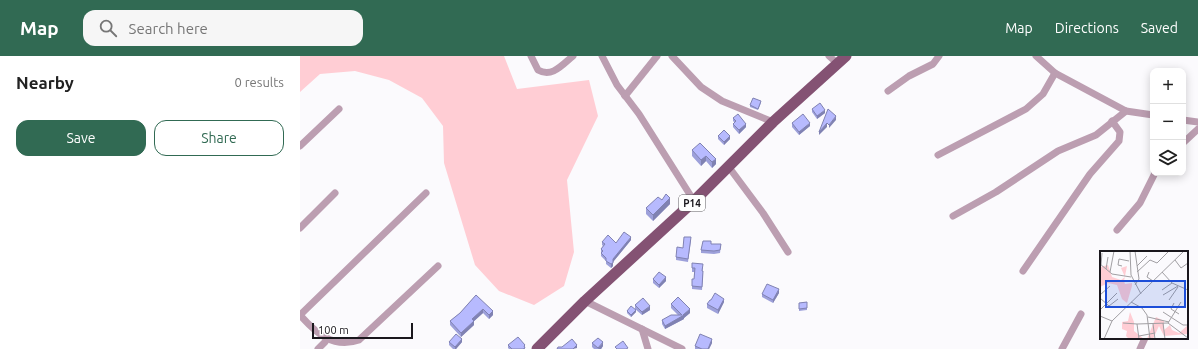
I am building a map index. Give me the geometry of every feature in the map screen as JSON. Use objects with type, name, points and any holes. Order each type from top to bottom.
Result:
[{"type":"main road","name":"P14","points":[[536,349],[585,301],[694,201],[774,122],[842,60]]},
{"type":"street","points":[[530,56],[538,70],[548,73],[554,71],[573,56]]},
{"type":"street","points":[[602,56],[617,85],[639,114],[694,201]]},
{"type":"street","points":[[625,96],[657,56]]},
{"type":"street","points":[[672,56],[701,86],[722,101],[774,122]]},
{"type":"street","points":[[829,56],[842,60]]},
{"type":"street","points":[[888,91],[909,76],[933,64],[939,56]]},
{"type":"street","points":[[1036,56],[1055,73],[1126,111],[1150,115]]},
{"type":"street","points":[[938,155],[1026,109],[1043,94],[1055,73]]},
{"type":"street","points":[[300,146],[339,109]]},
{"type":"street","points":[[953,216],[996,192],[1058,151],[1096,135],[1126,111]]},
{"type":"street","points":[[1186,120],[1198,122]]},
{"type":"street","points":[[1023,271],[1090,174],[1120,141],[1120,132],[1112,121]]},
{"type":"street","points":[[1186,140],[1198,129]]},
{"type":"street","points":[[728,166],[763,213],[788,252]]},
{"type":"street","points":[[1117,230],[1140,203],[1154,176]]},
{"type":"street","points":[[300,228],[336,193]]},
{"type":"street","points":[[426,193],[300,315],[325,342],[342,347],[354,344],[438,266]]},
{"type":"street","points":[[585,301],[682,349]]},
{"type":"street","points":[[1062,349],[1081,314]]},
{"type":"street","points":[[642,329],[648,349]]},
{"type":"street","points":[[1140,349],[1145,339]]},
{"type":"street","points":[[318,349],[325,342]]},
{"type":"shaded area","points":[[300,56],[504,56],[517,89],[589,80],[598,116],[567,180],[574,252],[564,286],[534,305],[499,291],[475,265],[444,163],[443,126],[422,98],[389,80],[355,71],[320,74],[300,92]]},
{"type":"building","points":[[753,98],[761,101],[758,109],[750,105]]},
{"type":"building","points":[[820,103],[825,110],[817,116],[812,109]]},
{"type":"building","points":[[828,109],[836,116],[829,125],[827,123],[819,132]]},
{"type":"building","points":[[738,114],[746,124],[739,130],[733,124],[736,121],[733,118]]},
{"type":"building","points":[[803,114],[810,123],[799,132],[792,123]]},
{"type":"building","points":[[724,130],[730,136],[724,142],[718,136]]},
{"type":"building","points":[[700,143],[716,159],[712,162],[706,156],[701,160],[692,150]]},
{"type":"building","points":[[666,194],[670,198],[653,215],[646,208],[658,197],[662,200]]},
{"type":"building","points":[[624,232],[631,237],[613,259],[613,263],[611,264],[606,261],[606,258],[601,253],[603,251],[601,249],[605,244],[602,242],[608,235],[616,243]]},
{"type":"building","points":[[684,237],[691,237],[688,259],[676,257],[677,247],[683,248]]},
{"type":"building","points":[[703,241],[711,241],[711,244],[721,244],[720,250],[701,250]]},
{"type":"building","points":[[692,263],[703,264],[702,287],[692,286],[695,268],[692,268]]},
{"type":"building","points":[[659,272],[666,277],[659,285],[653,279]]},
{"type":"building","points":[[767,284],[779,289],[773,300],[762,294]]},
{"type":"building","points":[[715,293],[724,299],[718,310],[707,304]]},
{"type":"building","points":[[476,295],[493,311],[489,315],[483,309],[472,319],[474,321],[461,333],[450,321],[460,313]]},
{"type":"building","points":[[678,297],[690,309],[684,315],[665,326],[662,320],[671,315],[682,315],[671,304]]},
{"type":"building","points":[[643,298],[650,306],[642,312],[635,305]]},
{"type":"building","points":[[807,302],[807,308],[799,309],[799,303]]},
{"type":"building","points":[[631,306],[636,310],[631,315],[627,311]]},
{"type":"building","points":[[456,334],[462,339],[455,347],[449,342]]},
{"type":"building","points":[[700,334],[712,339],[708,349],[702,349],[695,346]]},
{"type":"building","points":[[518,337],[525,345],[525,348],[512,349],[508,345]]},
{"type":"building","points":[[598,338],[603,342],[598,348],[592,343]]},
{"type":"building","points":[[572,339],[577,345],[573,349],[557,349],[558,347],[562,347]]},
{"type":"building","points":[[623,341],[628,348],[617,349],[615,347]]}]
